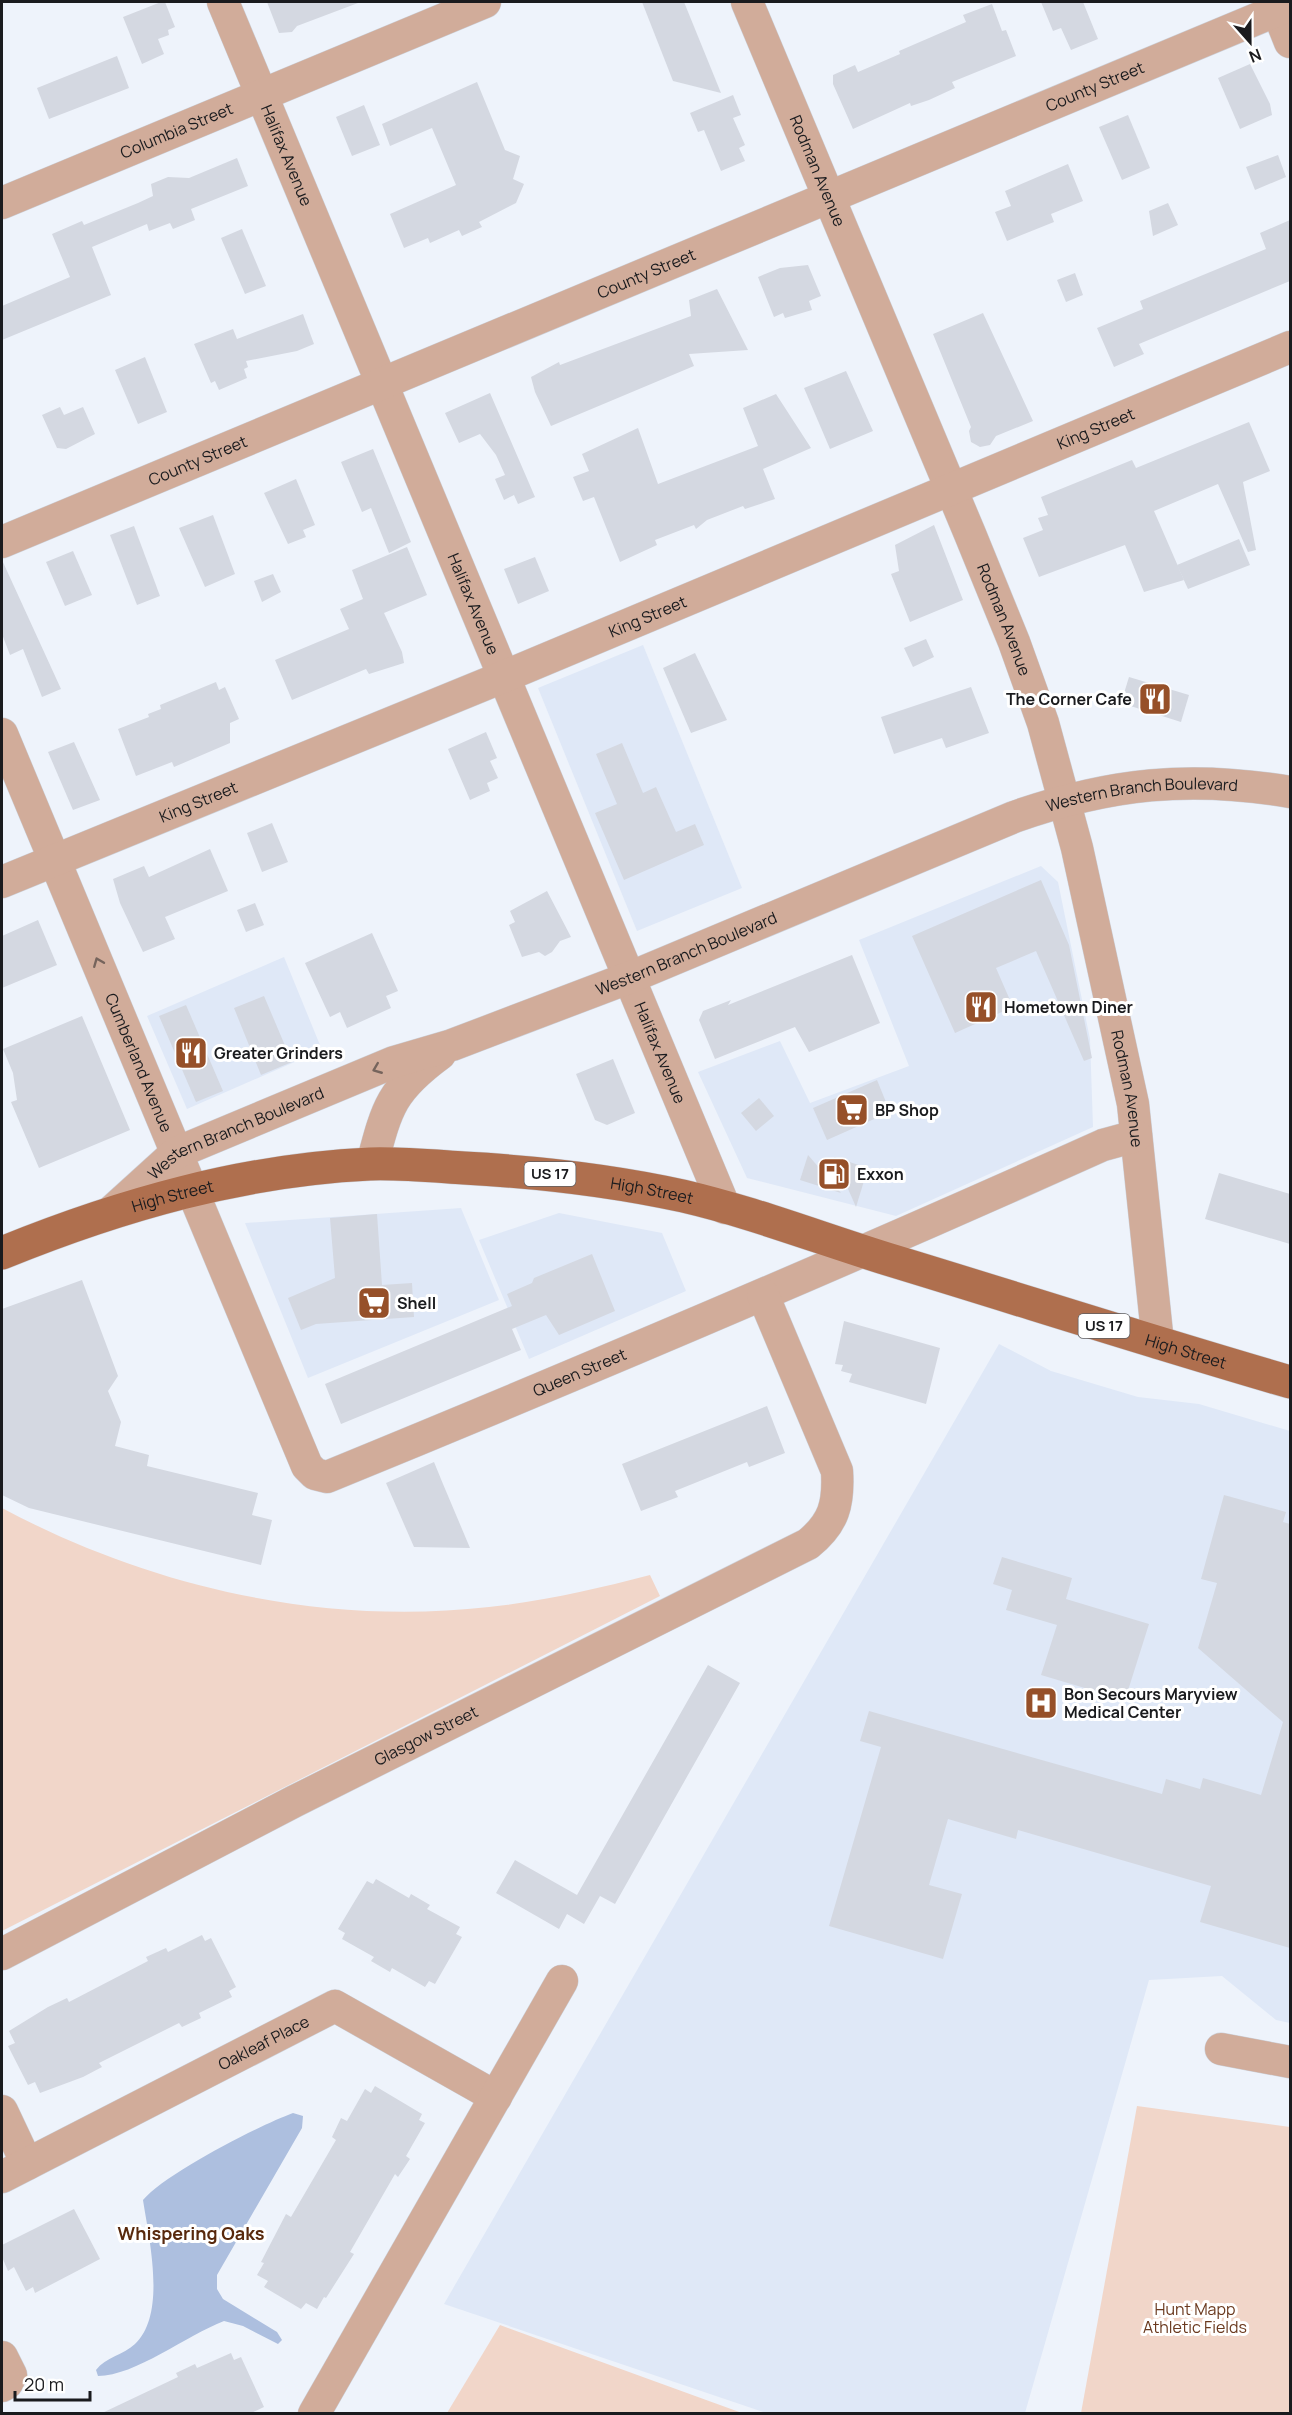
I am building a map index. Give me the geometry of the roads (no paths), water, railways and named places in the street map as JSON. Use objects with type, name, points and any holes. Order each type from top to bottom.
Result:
[{"type":"main road","name":"High Street","points":[[2,1253],[111,1212],[191,1188],[372,1164],[539,1172],[618,1183],[726,1208],[1290,1382]]},
{"type":"street","name":"Halifax Avenue","points":[[223,2],[726,1208]]},
{"type":"street","name":"Columbia Street","points":[[2,203],[485,2]]},
{"type":"street","name":"Rodman Avenue","points":[[747,2],[951,488],[1034,696],[1077,848],[1130,1092],[1158,1343]]},
{"type":"street","name":"County Street","points":[[2,542],[1281,6]]},
{"type":"street","points":[[1281,6],[1290,42]]},
{"type":"street","name":"King Street","points":[[2,882],[504,677],[1290,347]]},
{"type":"street","name":"Cumberland Avenue","points":[[2,734],[308,1466],[315,1474],[327,1477],[397,1448]]},
{"type":"street","name":"Western Branch Boulevard","points":[[111,1212],[176,1153],[394,1062],[452,1045],[631,977],[1014,817],[1064,799],[1111,789],[1192,782],[1290,792]]},
{"type":"street","points":[[372,1164],[385,1114],[396,1092],[411,1076],[452,1045]]},
{"type":"street","name":"Queen Street","points":[[397,1448],[865,1252],[1103,1145],[1136,1136]]},
{"type":"street","name":"Glasgow Street","points":[[2,1954],[295,1801],[808,1544],[823,1532],[838,1492],[832,1459],[763,1295]]},
{"type":"street","points":[[314,2414],[562,1981]]},
{"type":"street","name":"Oakleaf Place","points":[[2,2111],[14,2171],[335,2006],[496,2097]]},
{"type":"street","points":[[1221,2049],[1290,2062]]},
{"type":"street","points":[[2,2357],[11,2375],[7,2383],[2,2386]]},
{"type":"water","points":[[293,2113],[303,2116],[302,2128],[217,2275],[217,2289],[223,2299],[277,2332],[282,2340],[278,2344],[243,2326],[224,2321],[128,2369],[98,2376],[96,2370],[100,2366],[135,2344],[145,2331],[151,2314],[152,2255],[143,2200],[191,2164],[258,2128]]},
{"type":"place","name":"The Corner Cafe","points":[[1155,699]]},
{"type":"place","name":"Hometown Diner","points":[[981,1007]]},
{"type":"place","name":"Greater Grinders","points":[[191,1053]]},
{"type":"place","name":"BP Shop","points":[[852,1110]]},
{"type":"place","name":"Exxon","points":[[834,1174]]},
{"type":"place","name":"Shell","points":[[374,1303]]},
{"type":"place","name":"Bon Secours Maryview Medical Center","points":[[1041,1703]]},
{"type":"district","name":"Whispering Oaks","points":[[191,2234]]},
{"type":"park label","name":"Hunt Mapp Athletic Fields","points":[[1195,2318]]}]
